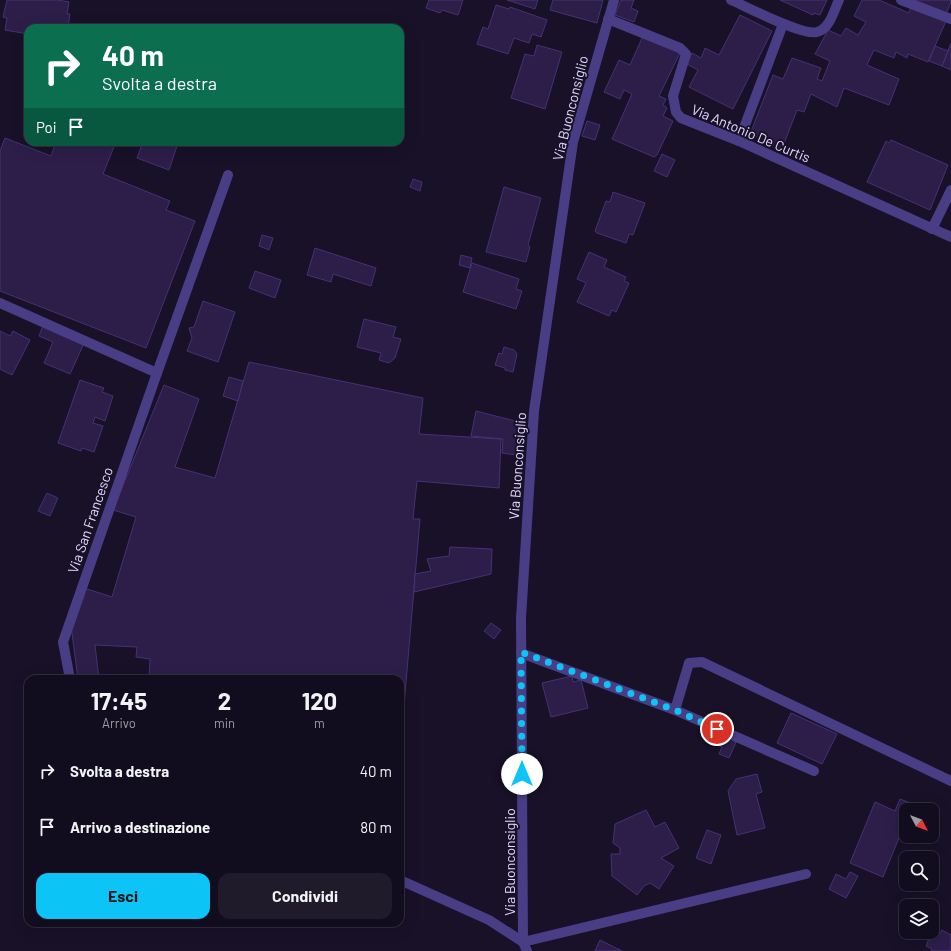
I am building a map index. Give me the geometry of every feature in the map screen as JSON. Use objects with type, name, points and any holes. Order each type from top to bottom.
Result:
[{"type":"street","name":"Via Buonconsiglio","points":[[525,946],[521,618],[534,411],[573,142],[614,0]]},
{"type":"street","points":[[731,0],[783,24],[806,32],[817,32],[827,26],[839,0]]},
{"type":"street","points":[[901,0],[951,19]]},
{"type":"street","name":"Via Antonio De Curtis","points":[[608,19],[680,48],[686,54],[673,96],[676,112],[681,118],[739,141],[951,238]]},
{"type":"street","points":[[739,141],[783,24]]},
{"type":"street","name":"Via San Francesco","points":[[69,675],[63,642],[228,175]]},
{"type":"street","points":[[932,229],[951,190]]},
{"type":"street","points":[[0,303],[157,373]]},
{"type":"street","points":[[521,652],[675,710],[814,771]]},
{"type":"street","points":[[675,710],[689,663],[702,662],[951,781]]},
{"type":"street","points":[[404,882],[489,920],[525,946],[806,874]]},
{"type":"building","points":[[7,0],[58,0],[69,2],[67,14],[70,14],[69,24],[24,24],[24,33],[5,30],[7,18],[3,17]]},
{"type":"building","points":[[429,0],[463,0],[458,15],[442,10],[440,13],[426,8]]},
{"type":"building","points":[[507,0],[538,0],[535,9]]},
{"type":"building","points":[[553,0],[603,0],[597,23],[550,10]]},
{"type":"building","points":[[621,0],[634,0],[631,8],[638,11],[634,22],[615,15]]},
{"type":"building","points":[[780,0],[827,0],[820,15],[814,13],[813,15]]},
{"type":"building","points":[[862,0],[879,0],[909,13],[911,7],[946,21],[928,62],[908,54],[907,58],[896,52],[894,58],[874,50],[867,65],[899,79],[889,105],[844,88],[837,107],[811,94],[804,112],[797,110],[782,149],[750,134],[773,75],[783,79],[792,58],[821,68],[817,79],[822,81],[830,61],[815,54],[828,30],[841,36],[846,28],[858,35],[866,22],[854,16]]},
{"type":"building","points":[[951,0],[951,2],[946,14],[915,1]]},
{"type":"building","points":[[496,5],[509,9],[510,7],[547,20],[541,37],[532,34],[529,43],[514,38],[508,54],[477,44],[483,27],[488,29]]},
{"type":"building","points":[[740,15],[772,31],[733,109],[689,87],[698,70],[687,64],[692,53],[701,58],[705,48],[719,55]]},
{"type":"building","points":[[643,36],[680,53],[659,96],[666,99],[663,105],[667,108],[663,116],[673,121],[657,155],[654,157],[612,139],[632,94],[624,90],[620,99],[604,92],[619,60],[630,65]]},
{"type":"building","points":[[951,43],[951,70],[942,66]]},
{"type":"building","points":[[537,45],[562,52],[545,109],[511,98],[525,54],[534,56]]},
{"type":"building","points":[[935,46],[948,51],[942,66],[929,61]]},
{"type":"building","points":[[587,121],[600,125],[595,140],[582,136]]},
{"type":"building","points":[[5,138],[51,156],[55,146],[114,146],[103,174],[170,201],[166,210],[195,221],[146,348],[0,291],[0,151]]},
{"type":"building","points":[[891,140],[948,165],[930,210],[867,182],[886,141],[889,143]]},
{"type":"building","points":[[142,146],[177,146],[169,170],[137,158]]},
{"type":"building","points":[[662,154],[675,160],[667,177],[654,171]]},
{"type":"building","points":[[413,179],[422,182],[420,191],[410,187]]},
{"type":"building","points":[[504,187],[541,198],[528,245],[530,247],[526,262],[486,252]]},
{"type":"building","points":[[613,192],[645,203],[633,235],[629,234],[626,243],[595,231],[606,201],[610,202]]},
{"type":"building","points":[[262,235],[273,238],[269,250],[259,246]]},
{"type":"building","points":[[315,248],[376,268],[371,286],[333,274],[331,282],[307,275]]},
{"type":"building","points":[[589,252],[607,260],[604,267],[626,277],[624,281],[629,283],[616,312],[612,310],[609,316],[577,302],[586,283],[577,279]]},
{"type":"building","points":[[461,255],[472,258],[470,268],[459,265]]},
{"type":"building","points":[[472,263],[519,279],[516,289],[522,291],[516,309],[463,292]]},
{"type":"building","points":[[255,271],[281,280],[275,298],[249,288]]},
{"type":"building","points":[[203,301],[235,312],[218,362],[187,351],[192,338],[189,328],[194,327]]},
{"type":"building","points":[[364,319],[396,327],[393,337],[401,339],[395,358],[389,363],[379,360],[381,353],[357,347]]},
{"type":"building","points":[[44,323],[85,341],[70,374],[44,363],[53,342],[39,336]]},
{"type":"building","points":[[0,331],[10,336],[13,331],[30,340],[12,375],[0,369]]},
{"type":"building","points":[[504,347],[514,350],[517,354],[513,372],[495,365],[499,353],[502,354]]},
{"type":"building","points":[[249,362],[423,398],[419,434],[501,439],[499,488],[417,481],[413,519],[420,519],[404,705],[404,675],[149,675],[150,659],[136,657],[137,647],[95,645],[99,675],[77,675],[71,626],[84,588],[112,597],[136,517],[113,510],[164,385],[199,399],[175,467],[215,478]]},
{"type":"building","points":[[229,377],[243,381],[238,401],[223,396]]},
{"type":"building","points":[[80,380],[104,388],[102,392],[113,396],[105,421],[95,417],[93,423],[103,426],[94,452],[82,448],[81,451],[58,443]]},
{"type":"building","points":[[476,411],[519,422],[516,455],[502,453],[503,439],[471,436]]},
{"type":"building","points":[[47,493],[58,498],[50,516],[38,511]]},
{"type":"building","points":[[450,547],[492,549],[491,574],[414,592],[415,574],[431,571],[427,559],[449,556]]},
{"type":"building","points":[[491,623],[501,630],[494,639],[484,631]]},
{"type":"building","points":[[572,676],[573,682],[581,680],[588,708],[551,717],[542,683]]},
{"type":"building","points":[[791,713],[837,734],[822,764],[777,743]]},
{"type":"building","points":[[709,729],[737,740],[729,758],[719,754],[722,747],[705,740]]},
{"type":"building","points":[[757,774],[762,792],[756,794],[765,828],[737,835],[728,791],[736,779]]},
{"type":"building","points":[[900,799],[910,803],[899,803],[899,838],[883,877],[850,863],[875,802],[895,811]]},
{"type":"building","points":[[646,810],[655,827],[665,822],[679,848],[661,858],[674,866],[659,889],[650,883],[644,886],[637,895],[612,876],[611,854],[620,854],[620,848],[613,843],[615,824]]},
{"type":"building","points":[[707,830],[721,835],[711,864],[696,858]]},
{"type":"building","points":[[850,872],[858,876],[846,898],[829,889],[836,874],[846,879]]},
{"type":"building","points":[[942,930],[951,935],[951,951],[931,951],[932,949],[926,946],[929,939],[939,939],[939,933]]},
{"type":"building","points":[[600,940],[622,951],[595,951]]},
{"type":"route","points":[[522,774],[521,652],[675,710],[717,729]]}]
